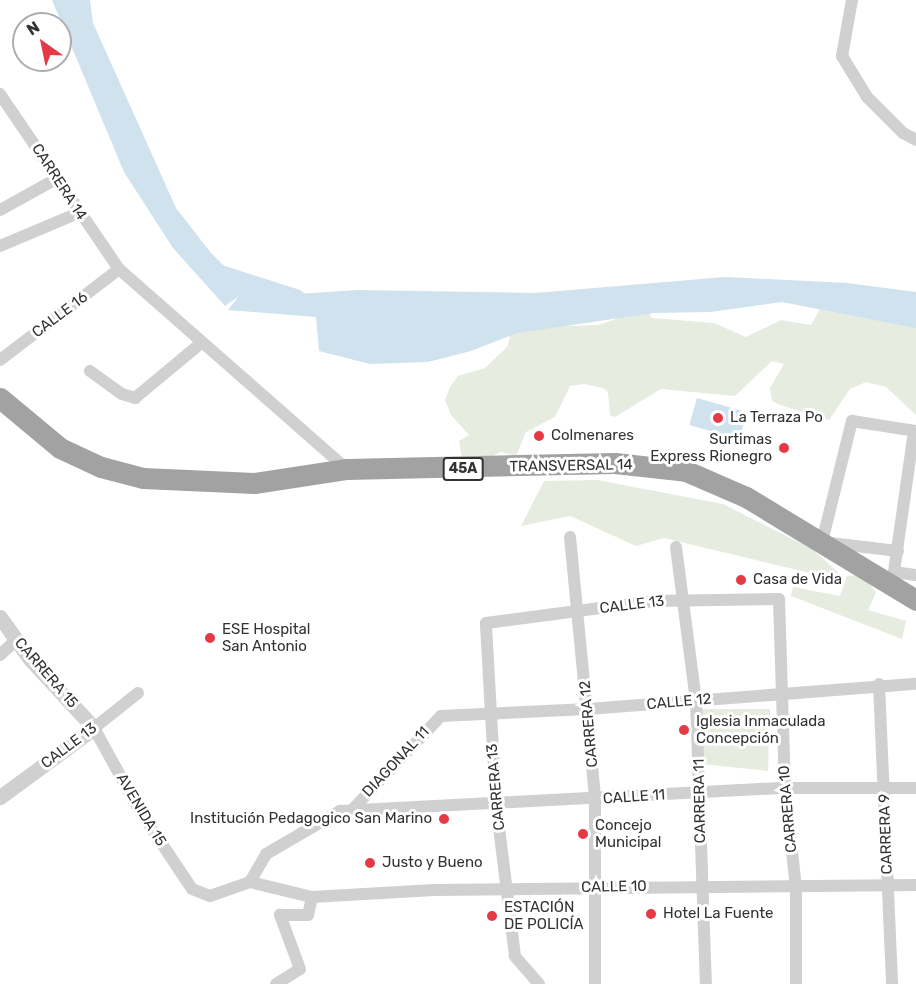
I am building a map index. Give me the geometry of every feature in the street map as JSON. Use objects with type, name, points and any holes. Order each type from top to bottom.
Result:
[{"type":"highway","name":"TRANSVERSAL 14","points":[[0,398],[60,448],[101,467],[143,478],[254,483],[347,469],[615,462],[686,471],[746,497],[916,600]]},
{"type":"street","points":[[852,0],[842,56],[867,97],[903,133],[916,140]]},
{"type":"street","name":"CARRERA 14","points":[[0,94],[78,213],[119,269],[200,344],[347,469]]},
{"type":"street","points":[[0,210],[56,179]]},
{"type":"street","points":[[0,246],[78,213]]},
{"type":"street","name":"CALLE 16","points":[[0,360],[119,269]]},
{"type":"street","points":[[90,371],[122,394],[135,398],[200,344]]},
{"type":"street","points":[[898,551],[822,542],[852,421],[915,431],[898,551],[894,572],[916,575]]},
{"type":"street","name":"CARRERA 12","points":[[570,537],[595,799],[595,984]]},
{"type":"street","name":"CARRERA 11","points":[[676,547],[696,701],[706,984]]},
{"type":"street","name":"CALLE 13","points":[[486,623],[682,600],[779,599]]},
{"type":"street","name":"CARRERA 10","points":[[779,599],[785,788],[796,888],[796,984]]},
{"type":"street","name":"CARRERA 15","points":[[0,617],[16,640],[94,728]]},
{"type":"street","name":"CARRERA 13","points":[[486,623],[489,711],[496,804],[514,950],[519,963],[539,984]]},
{"type":"street","points":[[0,655],[16,640]]},
{"type":"street","name":"CALLE 12","points":[[441,716],[489,711],[588,709],[879,684],[916,684]]},
{"type":"street","name":"CARRERA 9","points":[[879,684],[892,984]]},
{"type":"street","name":"CALLE 13","points":[[0,797],[138,693]]},
{"type":"street","name":"DIAGONAL 11","points":[[352,810],[441,716]]},
{"type":"street","name":"AVENIDA 15","points":[[94,728],[138,808],[192,889],[210,896],[250,882]]},
{"type":"street","name":"CALLE 11","points":[[352,810],[785,788],[916,788]]},
{"type":"street","points":[[250,882],[266,854],[340,811],[352,810]]},
{"type":"street","name":"CALLE 10","points":[[250,882],[312,897],[403,890],[508,891],[701,885],[796,888],[916,885]]},
{"type":"street","points":[[276,984],[300,969],[280,915],[308,915],[312,897]]},
{"type":"shaded area","points":[[836,300],[916,317],[916,415],[886,387],[866,382],[850,389],[829,420],[780,405],[772,401],[770,388],[784,364],[772,361],[735,396],[661,389],[615,417],[610,415],[608,392],[603,388],[584,384],[570,386],[555,417],[526,432],[516,456],[501,452],[483,460],[463,464],[459,441],[469,435],[451,415],[445,400],[450,387],[458,376],[485,368],[508,346],[510,335],[525,327],[598,325],[616,319],[619,307],[645,307],[652,318],[714,323],[746,337],[781,320],[811,325],[820,309]]},
{"type":"shaded area","points":[[597,480],[723,504],[812,549],[839,573],[831,578],[664,538],[636,546],[570,516],[521,526],[544,481]]},
{"type":"shaded area","points":[[864,575],[876,593],[868,610],[906,621],[902,639],[791,596],[793,587],[840,596],[847,576]]},
{"type":"shaded area","points":[[695,709],[770,709],[768,771],[702,764]]},
{"type":"water","points":[[52,0],[90,0],[93,23],[176,208],[211,253],[247,289],[281,295],[358,290],[535,293],[725,277],[847,283],[916,292],[916,328],[782,302],[711,312],[654,313],[517,333],[471,351],[428,362],[370,364],[319,351],[316,317],[228,310],[239,296],[225,306],[173,248],[124,172],[72,48],[72,12],[57,12]]},
{"type":"water","name":"La Terraza Po","points":[[697,398],[747,412],[739,439],[689,425]]},
{"type":"waterway","points":[[214,275],[295,301]]},
{"type":"place","name":"La Terraza Po","points":[[718,418]]},
{"type":"place","name":"Colmenares","points":[[539,436]]},
{"type":"place","name":"Surtimas Express Rionegro","points":[[784,448]]},
{"type":"place","name":"Casa de Vida","points":[[741,580]]},
{"type":"place","name":"ESE Hospital San Antonio","points":[[210,638]]},
{"type":"place","name":"Iglesia Inmaculada Concepción","points":[[684,730]]},
{"type":"place","name":"Institución Pedagogico San Marino","points":[[444,819]]},
{"type":"place","name":"Concejo Municipal","points":[[583,834]]},
{"type":"place","name":"Justo y Bueno","points":[[370,863]]},
{"type":"place","name":"Hotel La Fuente","points":[[651,914]]},
{"type":"place","name":"ESTACIÓN DE POLICÍA","points":[[492,916]]}]
